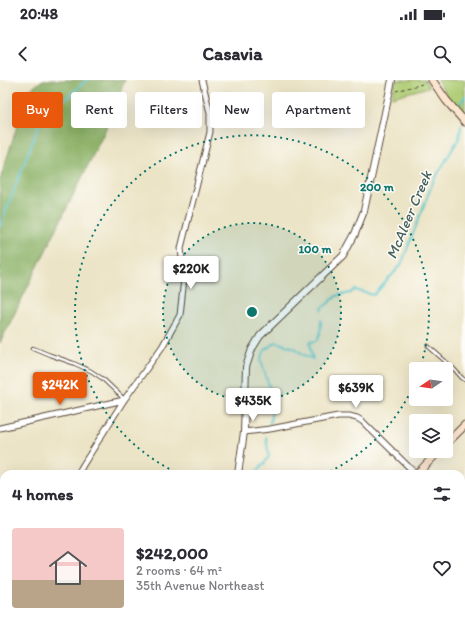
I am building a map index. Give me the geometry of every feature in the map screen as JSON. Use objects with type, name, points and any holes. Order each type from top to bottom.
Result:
[{"type":"main road","points":[[432,80],[446,100],[465,122]]},
{"type":"main road","points":[[453,437],[465,424]]},
{"type":"main road","points":[[421,470],[432,458]]},
{"type":"street","points":[[80,470],[124,400],[162,347],[180,315],[184,279],[181,248],[210,132],[210,114],[202,80]]},
{"type":"street","points":[[239,470],[244,432],[246,367],[252,349],[260,336],[343,256],[355,234],[364,211],[392,80]]},
{"type":"street","points":[[0,428],[124,400]]},
{"type":"street","points":[[244,432],[338,416],[349,416],[357,418],[362,422],[413,470]]},
{"type":"lane","points":[[428,346],[465,380]]},
{"type":"lane","points":[[33,348],[91,371],[124,400]]},
{"type":"path","points":[[389,93],[432,80]]},
{"type":"green space","points":[[43,80],[125,80],[120,92],[71,92],[71,128],[106,128],[0,343],[0,180],[16,128],[63,128],[63,92],[28,91]]},
{"type":"green space","points":[[396,80],[425,80],[429,87],[392,97]]},
{"type":"green space","points":[[437,80],[465,80],[465,118],[455,108]]},
{"type":"waterway","points":[[0,226],[41,120],[87,80]]},
{"type":"waterway","name":"McAleer Creek","points":[[460,104],[465,96]]},
{"type":"waterway","name":"McAleer Creek","points":[[322,310],[323,307],[336,296],[351,293],[355,290],[374,295],[401,265],[433,182],[459,138],[461,126]]},
{"type":"waterway","name":"McAleer Creek","points":[[270,423],[273,400],[261,360],[265,350],[276,342],[295,348],[313,359],[310,342],[317,341],[320,334],[321,320]]},
{"type":"waterway","name":"McAleer Creek","points":[[258,470],[269,456],[266,437]]}]
